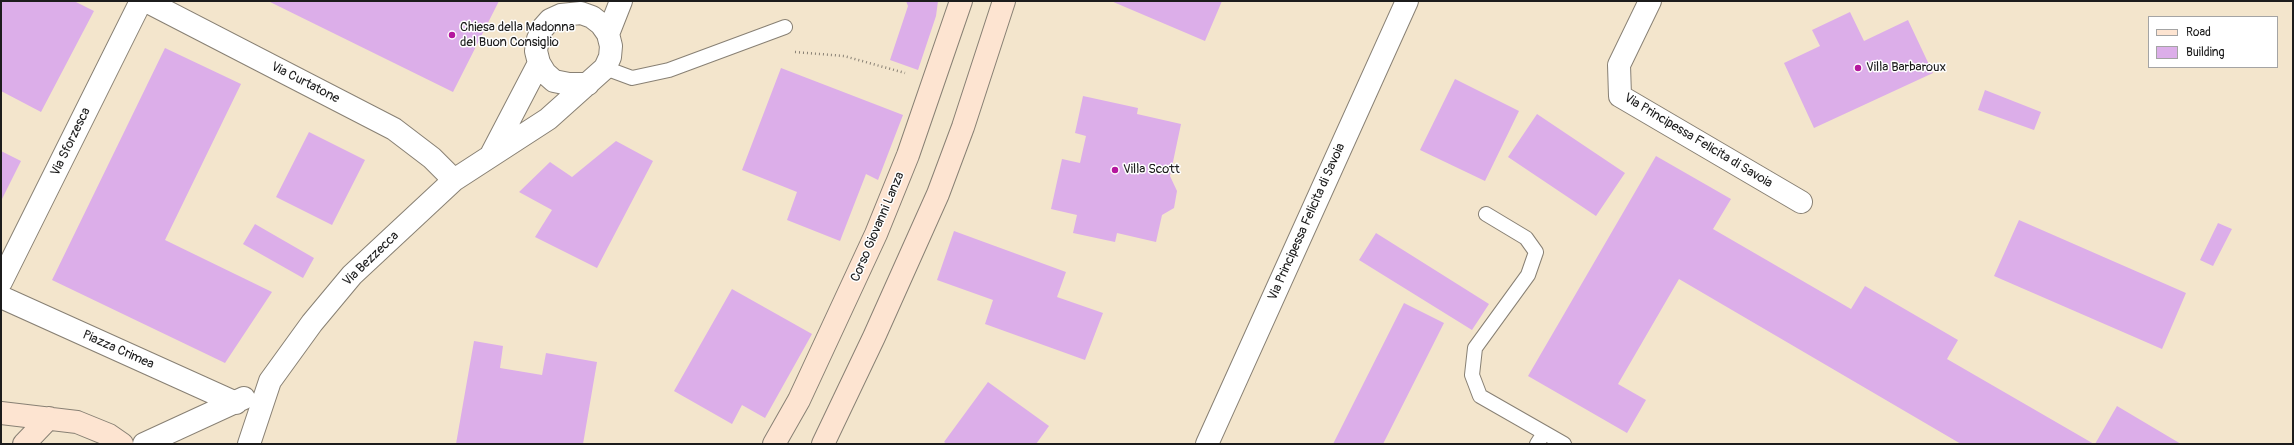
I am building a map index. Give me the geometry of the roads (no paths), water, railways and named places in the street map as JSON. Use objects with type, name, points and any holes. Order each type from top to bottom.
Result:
[{"type":"street","name":"Via Sforzesca","points":[[1,282],[141,1]]},
{"type":"street","name":"Via Curtatone","points":[[146,1],[394,129],[432,158],[454,180]]},
{"type":"street","points":[[605,68],[610,52],[608,34],[621,1]]},
{"type":"street","name":"Corso Giovanni Lanza","points":[[774,444],[799,400],[876,234],[908,155],[961,1]]},
{"type":"street","points":[[823,444],[874,337],[938,194],[963,127],[1004,1]]},
{"type":"street","name":"Via Principessa Felicita di Savoia","points":[[1207,444],[1407,1]]},
{"type":"street","name":"Via Principessa Felicita di Savoia","points":[[1650,1],[1619,65],[1620,96],[1801,202]]},
{"type":"street","points":[[588,84],[569,84],[554,81],[545,73],[539,63],[536,51],[542,29],[564,6],[592,17],[601,24],[608,34]]},
{"type":"street","name":"Via Bezzecca","points":[[491,155],[539,63]]},
{"type":"street","name":"Via Bezzecca","points":[[270,381],[312,323],[352,275],[454,180],[548,119],[598,77],[605,68]]},
{"type":"street","name":"Piazza Crimea","points":[[1,297],[236,403]]},
{"type":"street","points":[[144,444],[236,403],[270,381]]},
{"type":"street","points":[[248,444],[270,381]]},
{"type":"street","points":[[1,413],[77,422],[109,435],[122,444]]},
{"type":"street","points":[[24,444],[49,418]]},
{"type":"lane","points":[[605,68],[632,78],[669,70],[785,27]]},
{"type":"lane","points":[[1486,214],[1526,238],[1536,252],[1528,275],[1476,348],[1472,375],[1480,396],[1541,438],[1564,444]]},
{"type":"place","name":"Chiesa della Madonna del Buon Consiglio","points":[[452,35]]},
{"type":"place","name":"Villa Barbaroux","points":[[1858,68]]},
{"type":"place","name":"Villa Scott","points":[[1115,170]]}]
